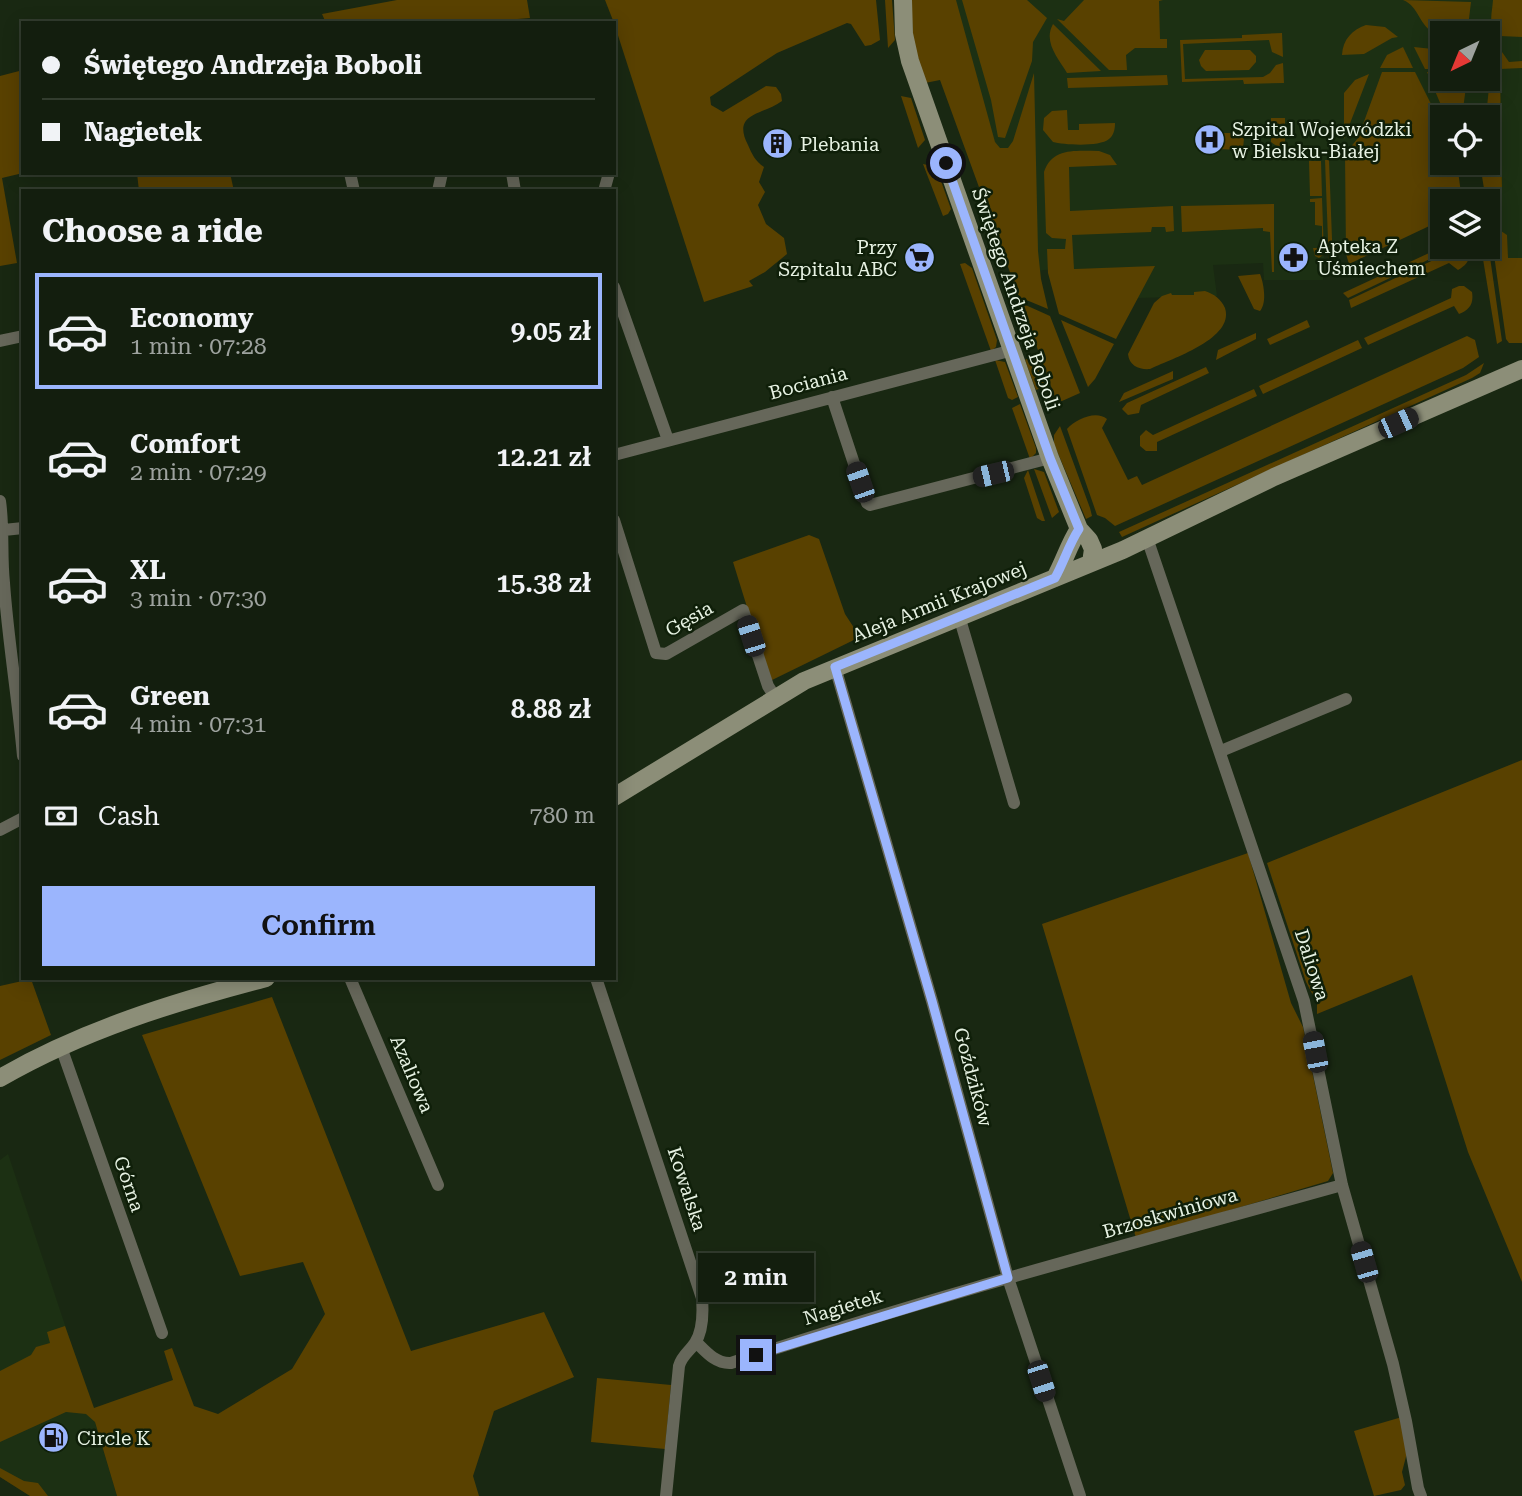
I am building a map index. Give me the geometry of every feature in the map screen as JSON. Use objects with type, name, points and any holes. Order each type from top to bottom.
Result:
[{"type":"street","name":"Świętego Andrzeja Boboli","points":[[903,0],[904,34],[910,61],[1050,458],[1079,529],[1078,540],[1091,563]]},
{"type":"street","points":[[616,293],[668,440]]},
{"type":"street","points":[[0,341],[21,336]]},
{"type":"street","name":"Bociania","points":[[616,454],[1013,350]]},
{"type":"street","name":"Aleja Armii Krajowej","points":[[616,796],[775,697],[835,667],[1091,563],[1273,477],[1522,369]]},
{"type":"street","points":[[832,397],[867,503],[870,505],[1050,458]]},
{"type":"street","points":[[0,501],[4,530],[3,581],[21,738]]},
{"type":"street","name":"Gęsia","points":[[616,526],[656,653],[666,654],[743,610],[768,687],[775,697]]},
{"type":"street","points":[[4,530],[21,528]]},
{"type":"street","points":[[1055,578],[1079,529]]},
{"type":"street","name":"Daliowa","points":[[1147,538],[1304,1001],[1342,1185],[1393,1364],[1421,1496]]},
{"type":"street","points":[[959,616],[1014,803]]},
{"type":"street","name":"Goździków","points":[[835,667],[932,1001],[1008,1278],[1080,1496]]},
{"type":"street","points":[[1221,751],[1346,699]]},
{"type":"street","points":[[0,830],[21,819]]},
{"type":"street","points":[[0,1078],[61,1047],[161,1007],[259,980]]},
{"type":"street","name":"Azaliowa","points":[[351,980],[439,1185]]},
{"type":"street","name":"Kowalska","points":[[597,980],[702,1298],[702,1317],[695,1342],[687,1350],[679,1366],[666,1496]]},
{"type":"street","name":"Górna","points":[[61,1047],[162,1334]]},
{"type":"street","name":"Brzoskwiniowa","points":[[1008,1278],[1342,1185]]},
{"type":"street","name":"Nagietek","points":[[695,1342],[716,1359],[732,1363],[806,1338],[1008,1278]]},
{"type":"shaded area","points":[[397,0],[527,0],[530,18],[490,21],[325,21],[322,14]]},
{"type":"shaded area","points":[[605,0],[876,0],[880,40],[865,46],[851,24],[847,23],[777,53],[710,97],[711,105],[723,112],[766,86],[776,87],[781,94],[782,101],[752,116],[744,126],[744,134],[751,151],[764,167],[759,182],[765,192],[758,205],[766,224],[784,238],[787,254],[749,281],[753,286],[704,302],[616,29],[616,21],[613,21]]},
{"type":"shaded area","points":[[885,0],[892,0],[895,40],[888,48]]},
{"type":"shaded area","points":[[911,0],[956,0],[995,142],[1000,148],[1008,148],[1013,141],[1034,73],[1038,251],[1048,309],[1019,297],[940,80],[925,83],[913,40]]},
{"type":"shaded area","name":"Szpital Wojewódzki w Bielsku-Białej","points":[[939,0],[1522,0],[1522,322],[1509,311],[1500,243],[1500,189],[1493,189],[1491,175],[1500,175],[1500,105],[1430,105],[1430,175],[1451,175],[1432,189],[1346,187],[1346,254],[1324,254],[1323,280],[1264,280],[1263,263],[1213,265],[1217,296],[1138,298],[1138,267],[1024,273]]},
{"type":"shaded area","points":[[962,0],[1027,0],[1047,18],[1033,42],[1032,61],[1005,138],[998,137],[991,100]]},
{"type":"shaded area","points":[[1084,0],[1163,0],[1159,1],[1160,39],[1167,39],[1167,48],[1135,48],[1126,55],[1127,70],[1109,70],[1057,19],[1064,21]]},
{"type":"shaded area","points":[[1403,0],[1471,2],[1469,21],[1430,21],[1430,30]]},
{"type":"shaded area","points":[[1493,0],[1522,0],[1522,37],[1500,36],[1500,21],[1491,20]]},
{"type":"shaded area","points":[[1053,24],[1101,71],[1067,73],[1051,43],[1050,31]]},
{"type":"shaded area","points":[[1366,25],[1385,27],[1398,37],[1364,54],[1342,55],[1349,36]]},
{"type":"shaded area","points":[[1282,33],[1283,57],[1272,52],[1269,40],[1183,44],[1185,79],[1263,77],[1276,65],[1283,63],[1284,83],[1244,84],[1243,80],[1182,82],[1180,40],[1242,38],[1242,35]]},
{"type":"shaded area","points":[[1403,47],[1413,68],[1380,68],[1387,55]]},
{"type":"shaded area","points":[[1414,47],[1430,49],[1430,69],[1425,69]]},
{"type":"shaded area","points":[[1205,50],[1250,50],[1256,56],[1256,62],[1249,70],[1206,71],[1199,60]]},
{"type":"shaded area","points":[[1500,52],[1509,62],[1522,61],[1522,68],[1500,69]]},
{"type":"shaded area","points":[[1500,69],[1502,192],[1500,199],[1500,189],[1484,189],[1482,175],[1500,175],[1500,105],[1487,105],[1489,91],[1500,91]]},
{"type":"shaded area","points":[[21,71],[21,173],[2,178],[17,263],[0,266],[0,76]]},
{"type":"shaded area","points":[[1382,72],[1415,72],[1432,105],[1430,175],[1459,175],[1460,189],[1430,189],[1430,226],[1349,264],[1346,254],[1345,154],[1358,138]]},
{"type":"shaded area","points":[[1369,74],[1344,139],[1344,93],[1355,80]]},
{"type":"shaded area","points":[[1167,75],[1168,85],[1068,88],[1067,78]]},
{"type":"shaded area","points":[[1435,91],[1465,91],[1464,105],[1441,105]]},
{"type":"shaded area","points":[[901,96],[911,98],[925,140],[918,148]]},
{"type":"shaded area","points":[[1067,110],[1068,130],[1079,130],[1079,124],[1115,123],[1113,134],[1104,142],[1098,143],[1053,142],[1043,130],[1044,118],[1052,111]]},
{"type":"shaded area","points":[[1271,118],[1285,118],[1285,147],[1278,147],[1271,142]]},
{"type":"shaded area","points":[[1222,133],[1238,133],[1244,139],[1243,148],[1218,149],[1216,140]]},
{"type":"shaded area","points":[[1099,151],[1110,155],[1117,165],[1069,167],[1070,211],[1173,206],[1174,231],[1166,232],[1165,227],[1152,227],[1151,232],[1072,235],[1074,269],[1155,266],[1116,339],[1059,314],[1048,273],[1047,249],[1065,249],[1066,239],[1052,238],[1046,233],[1044,172],[1059,154]]},
{"type":"shaded area","points":[[1325,160],[1329,160],[1331,267],[1329,266]]},
{"type":"shaded area","points":[[1309,161],[1321,161],[1322,196],[1310,196]]},
{"type":"shaded area","points":[[923,164],[936,167],[951,209],[948,214],[943,216]]},
{"type":"shaded area","points":[[137,175],[230,175],[234,189],[139,189]]},
{"type":"shaded area","points":[[1322,198],[1324,254],[1319,258],[1315,256],[1313,248],[1322,248],[1322,226],[1315,225],[1315,202],[1310,202],[1310,199]]},
{"type":"shaded area","points":[[1274,204],[1274,272],[1270,232],[1263,231],[1263,228],[1182,232],[1181,206]]},
{"type":"shaded area","points":[[1500,230],[1507,235],[1508,258],[1522,258],[1522,343],[1509,343],[1506,339],[1495,259],[1500,259]]},
{"type":"shaded area","points":[[1430,253],[1430,259],[1348,298],[1343,293]]},
{"type":"shaded area","points":[[1436,259],[1469,259],[1458,270],[1449,263],[1351,308],[1349,300]]},
{"type":"shaded area","points":[[1483,259],[1490,259],[1502,341],[1497,344]]},
{"type":"shaded area","points":[[965,263],[972,268],[997,340],[996,347],[991,351],[960,264]]},
{"type":"shaded area","points":[[1260,274],[1264,298],[1260,311],[1254,309],[1238,276]]},
{"type":"shaded area","points":[[1459,286],[1472,292],[1471,303],[1466,311],[1459,314],[1454,306],[1368,345],[1364,338],[1451,298],[1452,289]]},
{"type":"shaded area","points":[[1205,291],[1217,297],[1225,308],[1225,319],[1220,329],[1199,346],[1150,369],[1142,369],[1133,364],[1128,354],[1154,303],[1171,293],[1194,295],[1194,292]]},
{"type":"shaded area","points":[[1021,303],[1050,316],[1080,393],[1062,401],[1056,400]]},
{"type":"shaded area","points":[[1061,320],[1114,344],[1088,387]]},
{"type":"shaded area","points":[[1307,320],[1310,327],[1270,345],[1267,339]]},
{"type":"shaded area","points":[[1256,333],[1256,339],[1216,360],[1218,350]]},
{"type":"shaded area","points":[[1467,336],[1475,340],[1479,357],[1463,368],[1115,526],[1097,515],[1067,429],[1081,419],[1097,415],[1107,419],[1102,428],[1128,480],[1137,476],[1142,485]]},
{"type":"shaded area","points":[[1358,340],[1362,348],[1263,394],[1259,386]]},
{"type":"shaded area","points":[[1033,355],[1045,386],[1036,390],[1025,360]]},
{"type":"shaded area","points":[[995,360],[1005,362],[1018,397],[1012,400],[1008,398]]},
{"type":"shaded area","points":[[1484,363],[1480,373],[1472,378],[1122,537],[1119,532],[1466,375]]},
{"type":"shaded area","points":[[1206,367],[1209,373],[1141,405],[1139,413],[1128,415],[1122,409],[1127,403]]},
{"type":"shaded area","points":[[1173,371],[1173,379],[1119,402],[1124,393]]},
{"type":"shaded area","points":[[1254,389],[1257,396],[1157,442],[1157,451],[1146,451],[1140,446],[1140,436],[1146,430],[1153,435]]},
{"type":"shaded area","points":[[1020,404],[1036,448],[1036,453],[1030,459],[1012,408]]},
{"type":"shaded area","points":[[1060,426],[1090,508],[1092,516],[1086,519],[1054,444],[1054,435]]},
{"type":"shaded area","points":[[1034,469],[1044,472],[1059,512],[1052,518]]},
{"type":"shaded area","points":[[1028,470],[1045,521],[1037,518],[1024,478]]},
{"type":"shaded area","points":[[809,535],[819,539],[845,614],[860,637],[770,681],[733,562]]},
{"type":"shaded area","points":[[1522,760],[1522,1282],[1468,1152],[1412,975],[1317,1014],[1317,1003],[1306,982],[1267,863]]},
{"type":"shaded area","points":[[1248,853],[1291,1003],[1303,1027],[1333,1173],[1328,1181],[1136,1238],[1042,924]]},
{"type":"shaded area","points":[[31,980],[51,1035],[0,1060],[0,986]]},
{"type":"shaded area","points":[[272,997],[411,1351],[544,1312],[574,1377],[494,1411],[473,1476],[479,1496],[117,1496],[95,1422],[86,1414],[66,1412],[0,1442],[0,1371],[31,1355],[36,1347],[50,1343],[47,1332],[65,1326],[94,1408],[173,1380],[164,1351],[172,1348],[194,1406],[218,1414],[292,1369],[325,1314],[303,1262],[240,1276],[142,1035]]},
{"type":"shaded area","points":[[8,1154],[93,1409],[117,1496],[30,1496],[0,1477],[0,1160]]},
{"type":"shaded area","points":[[597,1378],[671,1385],[665,1449],[591,1442]]},
{"type":"shaded area","points":[[1402,1417],[1408,1449],[1402,1472],[1405,1485],[1401,1490],[1374,1496],[1354,1431]]},
{"type":"shaded area","points":[[0,1468],[24,1481],[38,1483],[48,1496],[30,1496],[0,1477]]},
{"type":"place","name":"Szpital Wojewódzki w Bielsku-Białej","points":[[1209,140]]},
{"type":"place","name":"Plebania","points":[[777,144]]},
{"type":"place","name":"Apteka Z Uśmiechem","points":[[1294,257]]},
{"type":"place","name":"Przy Szpitalu ABC","points":[[920,258]]},
{"type":"place","name":"Circle K","points":[[54,1438]]},
{"type":"route","points":[[756,1355],[1008,1278],[932,1001],[835,667],[1055,578],[1079,529],[1050,458],[946,163]]}]
